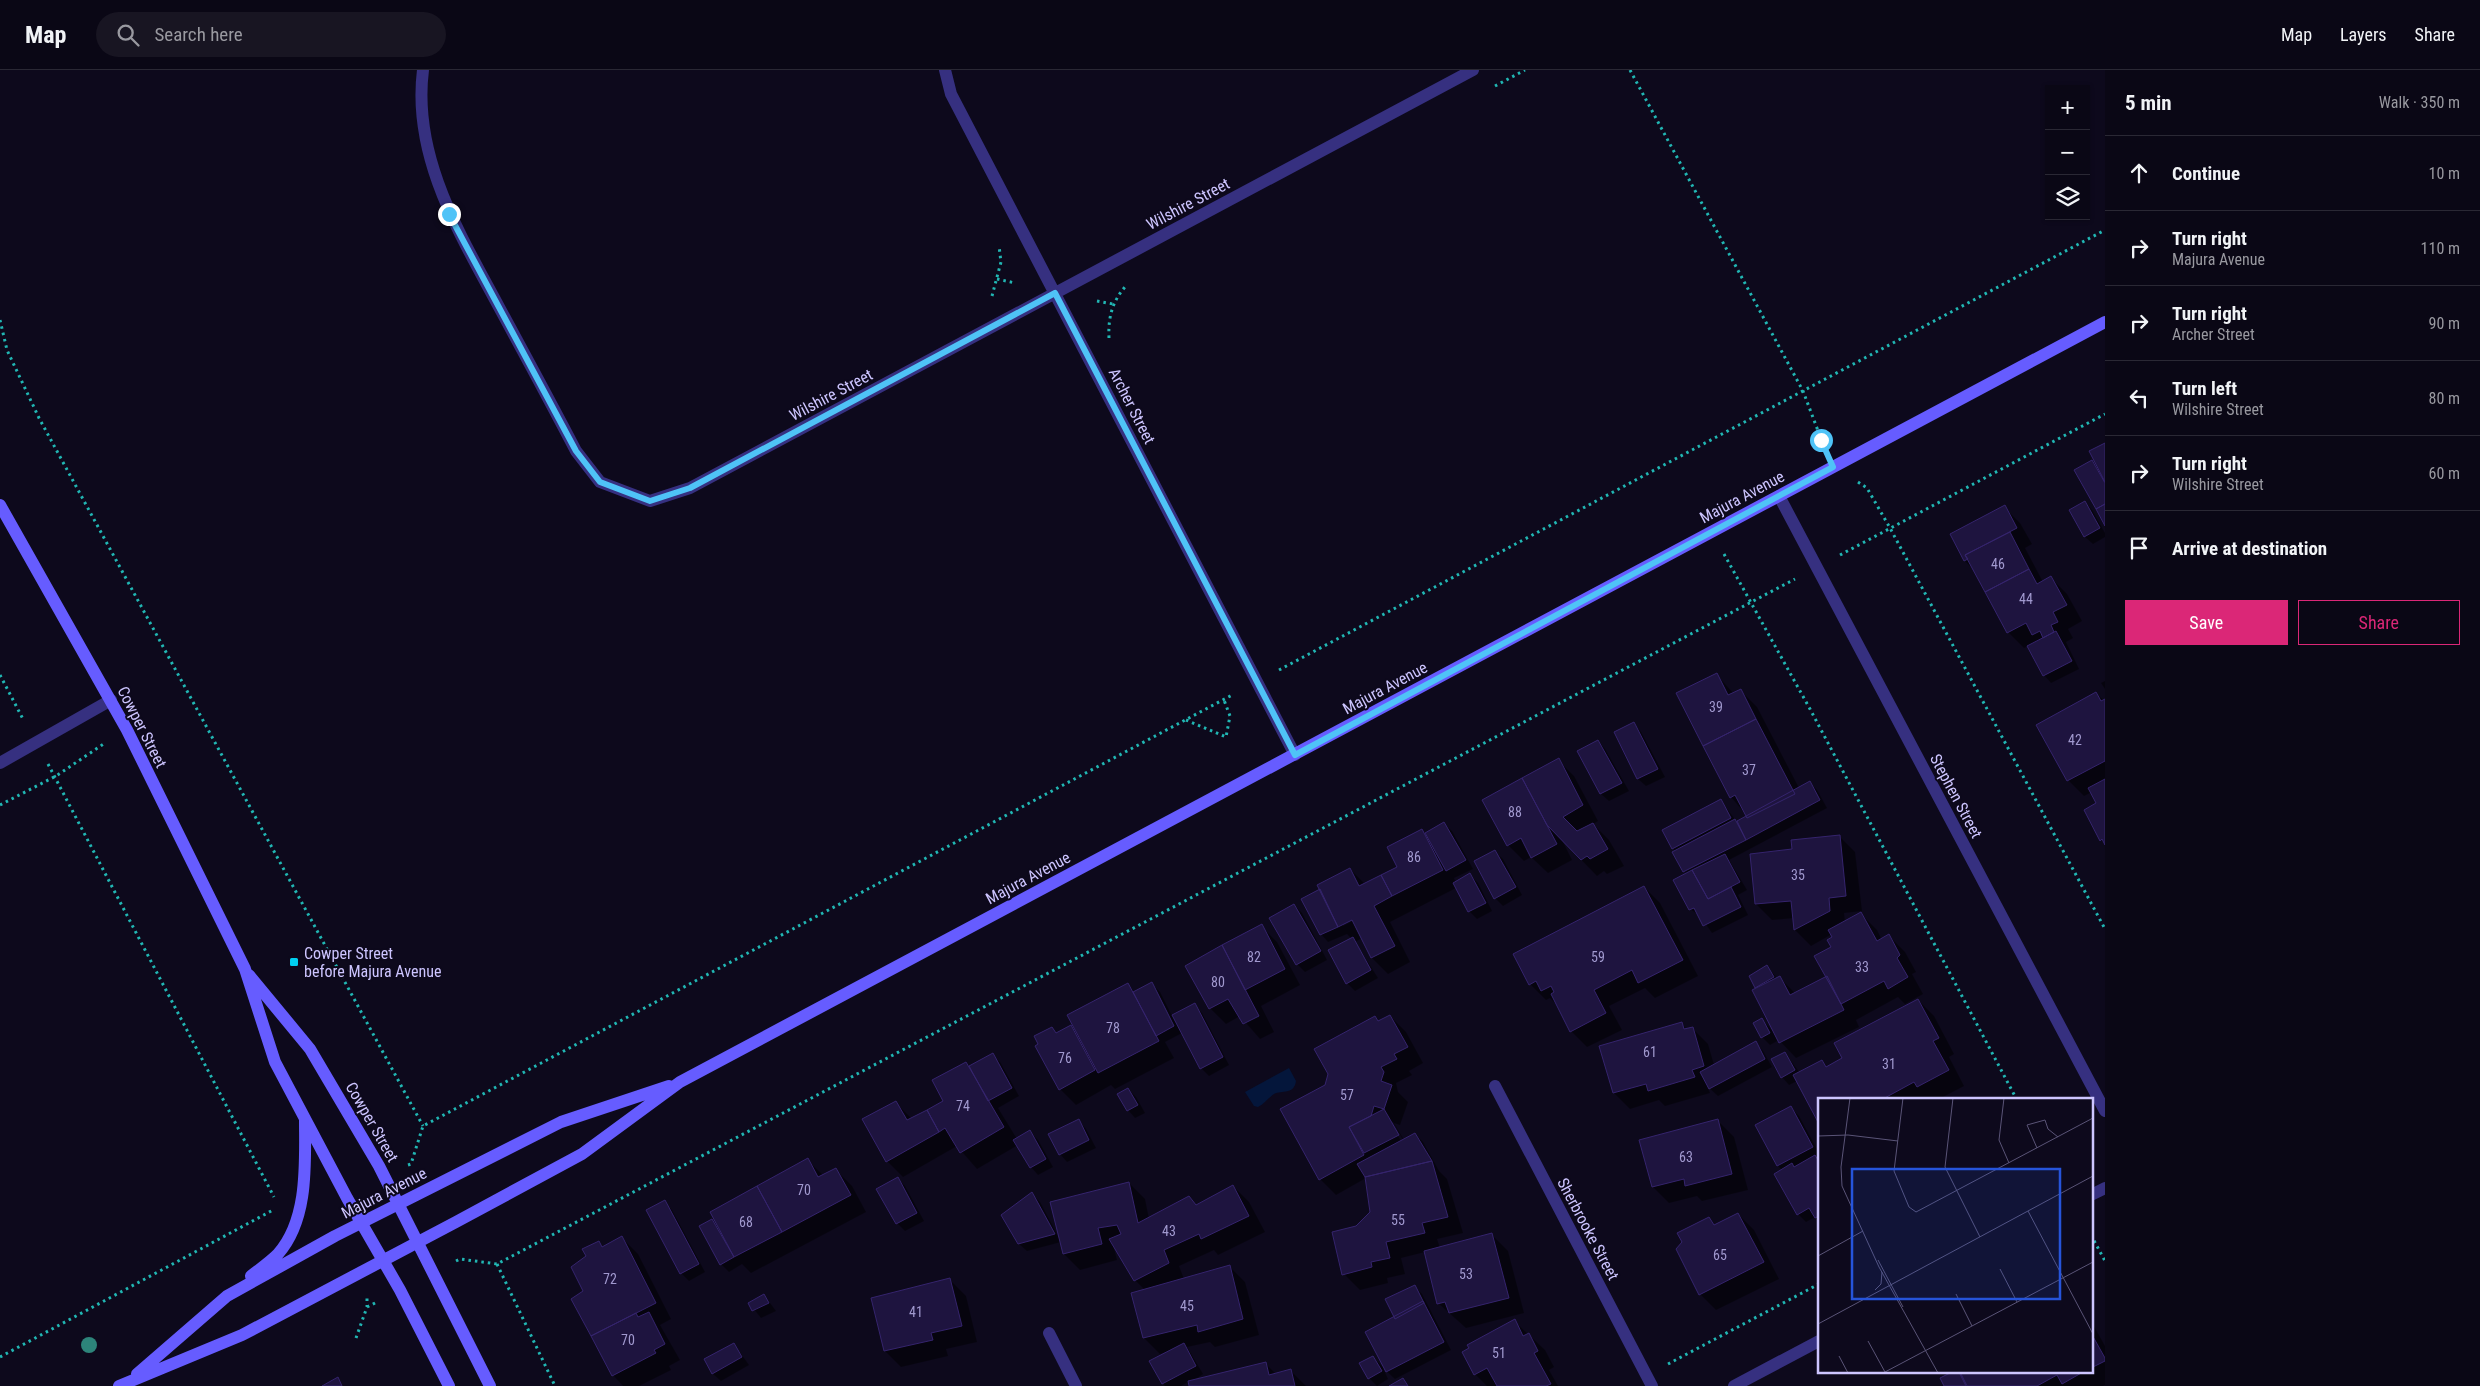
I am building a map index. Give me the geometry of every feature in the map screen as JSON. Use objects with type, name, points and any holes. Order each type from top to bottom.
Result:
[{"type":"main road","name":"Majura Avenue","points":[[124,1383],[242,1335],[582,1154],[680,1082],[2105,322]]},
{"type":"main road","name":"Cowper Street","points":[[0,505],[127,730],[245,970],[274,1062],[347,1198],[400,1290],[449,1386]]},
{"type":"main road","name":"Cowper Street","points":[[245,970],[310,1049],[400,1204],[490,1386]]},
{"type":"main road","name":"Majura Avenue","points":[[124,1383],[227,1296],[362,1222],[562,1122],[680,1082]]},
{"type":"main road","points":[[227,1296],[278,1254],[292,1232],[303,1183],[304,1117]]},
{"type":"street","name":"Wilshire Street","points":[[423,70],[420,92],[428,151],[449,214],[576,451],[600,482],[650,501],[690,488],[1473,70]]},
{"type":"street","name":"Archer Street","points":[[945,70],[951,94],[1295,755]]},
{"type":"street","name":"Stephen Street","points":[[1779,496],[2105,1110]]},
{"type":"street","points":[[0,763],[110,700]]},
{"type":"street","name":"Sherbrooke Street","points":[[1495,1086],[1650,1381]]},
{"type":"street","points":[[2092,1194],[2105,1188]]},
{"type":"street","points":[[1049,1333],[1076,1386]]},
{"type":"street","points":[[1734,1386],[1818,1342]]},
{"type":"path","points":[[1630,70],[1804,391],[1833,467],[1868,488],[2105,929]]},
{"type":"path","points":[[1281,669],[2105,230]]},
{"type":"path","points":[[992,295],[1001,262],[1000,248],[996,240]]},
{"type":"path","points":[[1109,345],[1108,325],[1114,300],[1130,280]]},
{"type":"path","points":[[0,320],[8,350],[39,418],[423,1126]]},
{"type":"path","points":[[1890,528],[2105,414]]},
{"type":"path","points":[[1712,532],[1810,709],[2016,1098]]},
{"type":"path","points":[[460,1259],[498,1264],[1750,603]]},
{"type":"path","points":[[0,675],[35,743],[56,776],[274,1198]]},
{"type":"path","points":[[411,1164],[423,1126],[1186,720],[1224,700],[1230,716],[1226,737],[1186,720]]},
{"type":"path","points":[[0,805],[56,776],[127,730]]},
{"type":"path","points":[[0,1357],[279,1206]]},
{"type":"path","points":[[2092,1237],[2105,1261]]},
{"type":"path","points":[[498,1264],[555,1386]]},
{"type":"path","points":[[1650,1381],[1818,1285]]},
{"type":"path","points":[[356,1338],[367,1308]]},
{"type":"water","points":[[1289,1068],[1296,1081],[1293,1088],[1274,1094],[1258,1107],[1254,1106],[1245,1092]]},
{"type":"building","points":[[2105,443],[2105,482],[2089,451]]},
{"type":"building","points":[[2092,460],[2105,483],[2105,504],[2096,509],[2074,470]]},
{"type":"building","points":[[2085,501],[2100,528],[2084,537],[2069,510]]},
{"type":"building","points":[[2105,504],[2105,526],[2096,509]]},
{"type":"building","points":[[2005,505],[2017,528],[1965,555],[1968,559],[1964,561],[1950,534]]},
{"type":"building","points":[[2010,532],[2029,569],[1985,592],[1965,555]]},
{"type":"building","points":[[2029,569],[2037,584],[2051,576],[2067,605],[2053,612],[2058,622],[2051,625],[2054,632],[2043,638],[2040,631],[2032,635],[2026,623],[2007,633],[1985,592]]},
{"type":"building","points":[[2056,631],[2072,661],[2043,676],[2027,646]]},
{"type":"building","points":[[1717,673],[1728,695],[1741,689],[1756,719],[1703,746],[1676,693]]},
{"type":"building","points":[[2096,692],[2101,701],[2105,699],[2105,761],[2067,781],[2036,725]]},
{"type":"building","points":[[1756,719],[1795,794],[1747,818],[1735,795],[1730,798],[1703,746]]},
{"type":"building","points":[[1634,722],[1658,769],[1637,779],[1614,732]]},
{"type":"building","points":[[1598,740],[1622,783],[1600,794],[1577,751]]},
{"type":"building","points":[[1559,758],[1583,805],[1563,817],[1577,831],[1593,823],[1608,849],[1590,859],[1587,856],[1581,860],[1547,825],[1522,778]]},
{"type":"building","points":[[1522,778],[1557,844],[1531,858],[1521,838],[1507,846],[1482,800]]},
{"type":"building","points":[[2105,779],[2105,845],[2102,839],[2100,841],[2084,810],[2096,803],[2088,788]]},
{"type":"building","points":[[1810,781],[1820,800],[1746,840],[1737,821]]},
{"type":"building","points":[[1721,799],[1731,818],[1672,849],[1662,830]]},
{"type":"building","points":[[1735,819],[1746,840],[1683,872],[1672,852]]},
{"type":"building","points":[[1444,822],[1466,860],[1446,871],[1425,833]]},
{"type":"building","points":[[1422,829],[1443,870],[1392,896],[1381,875],[1397,867],[1387,847]]},
{"type":"building","points":[[1840,835],[1846,896],[1829,898],[1830,911],[1794,930],[1791,901],[1755,904],[1750,854],[1792,849],[1791,840]]},
{"type":"building","points":[[1495,850],[1516,887],[1494,899],[1474,861]]},
{"type":"building","points":[[1725,854],[1740,882],[1708,899],[1692,870]]},
{"type":"building","points":[[1350,868],[1359,886],[1381,875],[1392,896],[1374,906],[1395,946],[1371,958],[1352,920],[1338,927],[1317,885]]},
{"type":"building","points":[[1692,870],[1708,899],[1731,887],[1741,907],[1703,926],[1694,908],[1689,910],[1673,880]]},
{"type":"building","points":[[1470,873],[1486,903],[1468,912],[1453,883]]},
{"type":"building","points":[[1644,886],[1683,960],[1638,983],[1632,970],[1594,990],[1606,1013],[1570,1032],[1551,994],[1554,992],[1551,986],[1541,991],[1536,981],[1529,985],[1513,954]]},
{"type":"building","points":[[1320,889],[1338,927],[1320,935],[1301,899]]},
{"type":"building","points":[[1294,904],[1321,951],[1296,965],[1269,918]]},
{"type":"building","points":[[1861,912],[1877,941],[1889,934],[1900,955],[1897,958],[1908,977],[1888,989],[1884,981],[1841,1004],[1814,956],[1831,947],[1827,940],[1832,937],[1828,930]]},
{"type":"building","points":[[1262,924],[1285,969],[1245,990],[1222,945]]},
{"type":"building","points":[[1353,937],[1371,970],[1346,984],[1328,950]]},
{"type":"building","points":[[1222,945],[1259,1016],[1243,1024],[1228,999],[1209,1009],[1185,966]]},
{"type":"building","points":[[1767,965],[1774,977],[1755,988],[1749,976]]},
{"type":"building","points":[[1780,976],[1790,995],[1827,976],[1844,1010],[1779,1043],[1752,990]]},
{"type":"building","points":[[1152,982],[1174,1026],[1156,1036],[1133,992]]},
{"type":"building","points":[[1128,983],[1159,1041],[1098,1073],[1067,1015]]},
{"type":"building","points":[[1918,999],[1939,1038],[1933,1041],[1949,1070],[1917,1087],[1914,1082],[1885,1098],[1818,1098],[1818,1122],[1793,1075],[1822,1060],[1826,1067],[1842,1058],[1834,1043]]},
{"type":"building","points":[[1195,1003],[1223,1057],[1200,1069],[1172,1015]]},
{"type":"building","points":[[1390,1015],[1408,1047],[1394,1054],[1397,1059],[1381,1067],[1384,1072],[1381,1081],[1392,1085],[1384,1109],[1374,1106],[1371,1116],[1349,1127],[1364,1155],[1319,1180],[1280,1109],[1325,1085],[1328,1074],[1314,1049],[1375,1016],[1378,1021]]},
{"type":"building","points":[[1762,1018],[1770,1033],[1761,1038],[1753,1023]]},
{"type":"building","points":[[1682,1022],[1684,1029],[1693,1027],[1704,1066],[1692,1070],[1695,1077],[1648,1091],[1646,1084],[1613,1093],[1599,1046]]},
{"type":"building","points":[[1071,1025],[1095,1070],[1059,1090],[1035,1046],[1038,1044],[1034,1036],[1052,1027],[1056,1033]]},
{"type":"building","points":[[1756,1041],[1765,1059],[1709,1089],[1700,1072]]},
{"type":"building","points":[[1785,1052],[1795,1070],[1781,1078],[1771,1059]]},
{"type":"building","points":[[993,1053],[1012,1088],[988,1101],[969,1066]]},
{"type":"building","points":[[966,1062],[1004,1127],[960,1153],[945,1128],[939,1132],[927,1110],[943,1101],[932,1080]]},
{"type":"building","points":[[1128,1088],[1138,1105],[1127,1111],[1117,1094]]},
{"type":"building","points":[[896,1101],[907,1120],[927,1110],[939,1132],[886,1162],[862,1119]]},
{"type":"building","points":[[1791,1106],[1813,1147],[1777,1166],[1755,1125]]},
{"type":"building","points":[[1384,1109],[1399,1135],[1364,1153],[1349,1127]]},
{"type":"building","points":[[1079,1119],[1089,1140],[1059,1155],[1048,1134]]},
{"type":"building","points":[[1718,1119],[1732,1174],[1685,1186],[1684,1179],[1652,1187],[1639,1140]]},
{"type":"building","points":[[1030,1130],[1046,1159],[1030,1168],[1013,1140]]},
{"type":"building","points":[[1415,1133],[1432,1161],[1365,1177],[1357,1164]]},
{"type":"building","points":[[1815,1155],[1818,1160],[1818,1216],[1815,1218],[1809,1208],[1797,1215],[1774,1174],[1792,1163],[1794,1167]]},
{"type":"building","points":[[808,1158],[818,1177],[836,1168],[851,1195],[782,1232],[757,1186]]},
{"type":"building","points":[[1432,1161],[1448,1217],[1422,1223],[1425,1233],[1386,1242],[1390,1258],[1371,1262],[1372,1267],[1342,1275],[1332,1232],[1356,1226],[1370,1212],[1365,1177]]},
{"type":"building","points":[[898,1177],[917,1213],[896,1224],[876,1189]]},
{"type":"building","points":[[1129,1182],[1138,1223],[1189,1196],[1196,1205],[1233,1185],[1249,1216],[1201,1239],[1199,1234],[1164,1250],[1169,1263],[1134,1281],[1109,1239],[1121,1234],[1117,1225],[1098,1228],[1102,1244],[1063,1254],[1050,1202]]},
{"type":"building","points":[[757,1186],[782,1232],[734,1257],[710,1212]]},
{"type":"building","points":[[1032,1192],[1055,1234],[1018,1244],[1001,1215]]},
{"type":"building","points":[[665,1200],[699,1264],[680,1274],[646,1210]]},
{"type":"building","points":[[1738,1213],[1764,1262],[1699,1295],[1676,1249],[1682,1242],[1677,1233],[1709,1217],[1714,1225]]},
{"type":"building","points":[[712,1219],[734,1257],[720,1265],[699,1226]]},
{"type":"building","points":[[1492,1233],[1509,1298],[1449,1313],[1445,1302],[1437,1304],[1424,1251]]},
{"type":"building","points":[[622,1236],[656,1303],[591,1336],[571,1299],[583,1291],[571,1267],[586,1256],[582,1249],[599,1241],[602,1247]]},
{"type":"building","points":[[1230,1265],[1243,1319],[1198,1332],[1197,1325],[1143,1338],[1131,1293]]},
{"type":"building","points":[[950,1278],[962,1326],[931,1333],[933,1340],[884,1351],[871,1298]]},
{"type":"building","points":[[1415,1285],[1424,1303],[1395,1319],[1385,1299]]},
{"type":"building","points":[[764,1294],[769,1303],[752,1311],[748,1303]]},
{"type":"building","points":[[1423,1301],[1444,1342],[1386,1372],[1365,1332]]},
{"type":"building","points":[[649,1312],[665,1344],[654,1350],[656,1353],[612,1376],[591,1336],[636,1313],[638,1317]]},
{"type":"building","points":[[1515,1319],[1523,1336],[1529,1333],[1538,1351],[1534,1353],[1551,1384],[1546,1386],[1497,1386],[1487,1368],[1474,1375],[1462,1352],[1469,1348],[1467,1345]]},
{"type":"building","points":[[2092,1335],[2105,1358],[2105,1361],[2092,1368]]},
{"type":"building","points":[[734,1343],[742,1357],[712,1374],[704,1359]]},
{"type":"building","points":[[1184,1343],[1196,1366],[1162,1384],[1149,1361]]},
{"type":"building","points":[[1373,1356],[1382,1371],[1368,1379],[1359,1363]]},
{"type":"building","points":[[1266,1362],[1269,1375],[1291,1369],[1295,1386],[1189,1386],[1188,1381]]},
{"type":"building","points":[[1948,1374],[1960,1374],[1966,1386],[1944,1386],[1940,1378]]},
{"type":"building","points":[[1961,1374],[2080,1374],[2062,1384],[2057,1375],[2037,1386],[1967,1386]]},
{"type":"building","points":[[338,1377],[342,1386],[322,1386]]},
{"type":"building","points":[[1403,1378],[1408,1386],[1389,1386]]},
{"type":"place","name":"Cowper Street before Majura Avenue","points":[[294,962]]},
{"type":"route","points":[[449,214],[576,451],[600,482],[650,501],[690,488],[1055,293],[1295,755],[1833,467],[1821,440]]}]
